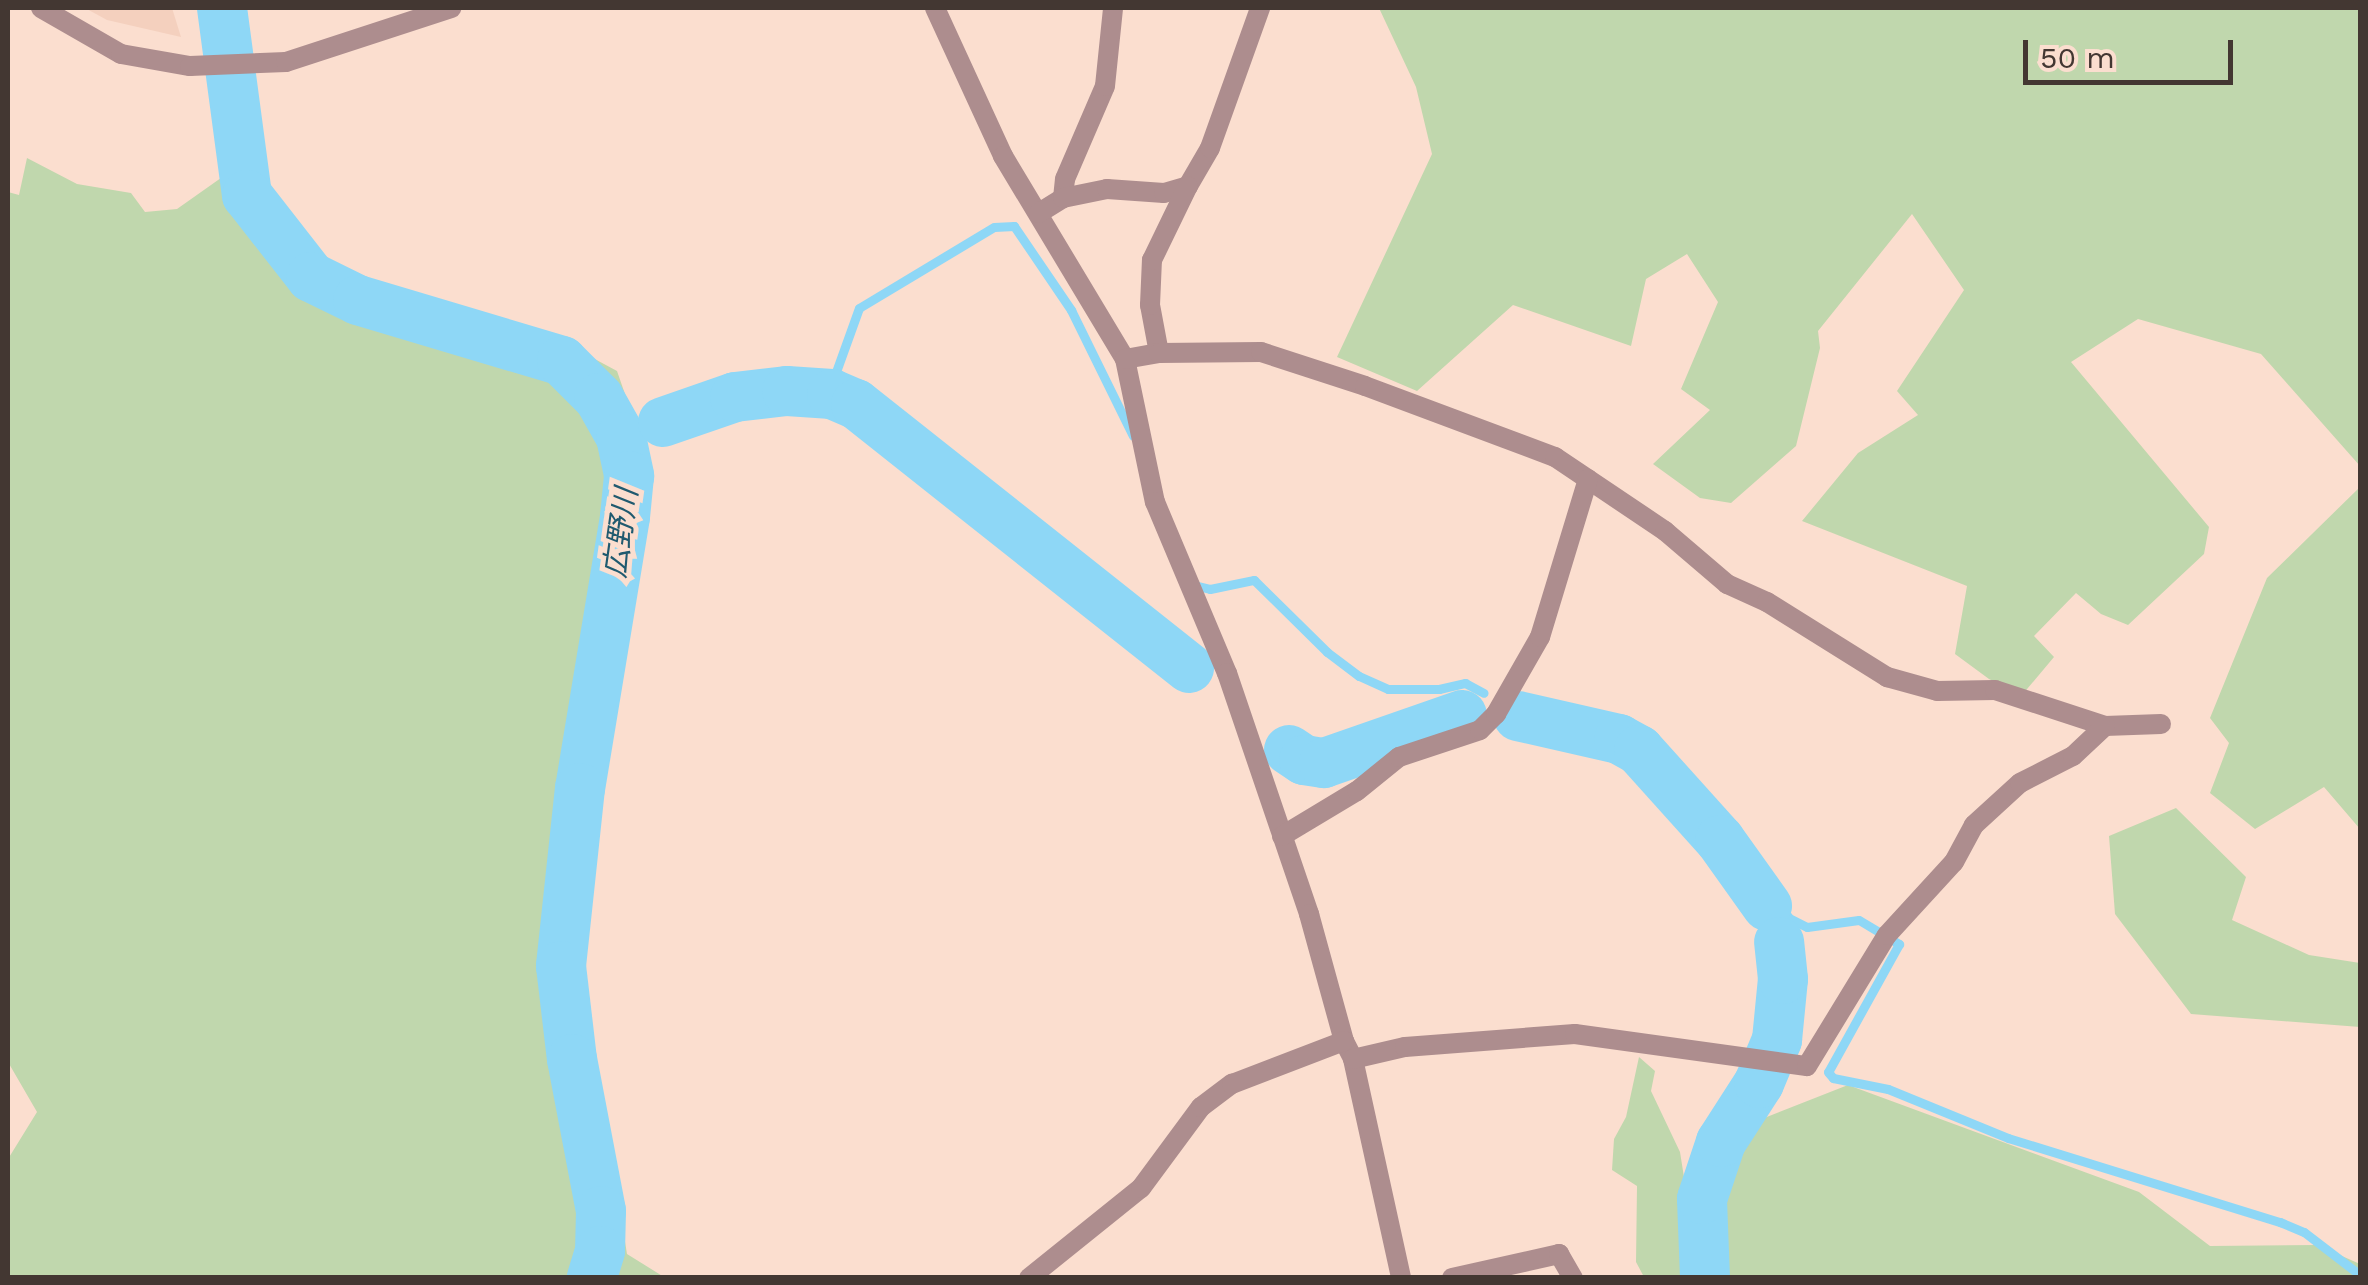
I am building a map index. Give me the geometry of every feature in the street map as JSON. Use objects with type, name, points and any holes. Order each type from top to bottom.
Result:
[{"type":"street","points":[[41,8],[122,54],[190,66],[286,62],[451,8]]},
{"type":"street","points":[[934,8],[995,141],[1125,359],[1154,502],[1227,673],[1348,1050],[1402,1278]]},
{"type":"street","points":[[1063,198],[1065,178],[1104,86],[1113,8]]},
{"type":"street","points":[[1159,353],[1150,305],[1152,260],[1210,148],[1260,8]]},
{"type":"street","points":[[1039,213],[1063,198],[1107,189],[1164,193],[1188,186]]},
{"type":"street","points":[[1125,359],[1159,353],[1261,352],[1555,457],[1665,531],[1728,584],[1767,602],[1887,677],[1936,691],[1995,690],[2105,726],[2161,724]]},
{"type":"street","points":[[1282,836],[1357,791],[1399,756],[1480,730],[1496,714],[1540,637],[1588,479]]},
{"type":"street","points":[[1029,1278],[1141,1188],[1201,1107],[1232,1084],[1348,1050],[1574,1034],[1807,1066],[1887,935],[1954,862],[1974,824],[2020,783],[2072,756],[2105,726]]},
{"type":"street","points":[[1452,1278],[1559,1254],[1573,1278]]},
{"type":"shaded area","points":[[85,8],[172,8],[181,37],[107,20]]},
{"type":"green space","points":[[1379,8],[2360,8],[2360,466],[2261,354],[2138,319],[2071,362],[2209,527],[2204,554],[2128,625],[2101,614],[2076,593],[2034,636],[2054,657],[2022,695],[1989,679],[1955,654],[1967,586],[1802,521],[1858,453],[1918,415],[1897,391],[1964,290],[1912,214],[1818,331],[1820,348],[1796,446],[1731,503],[1700,498],[1653,464],[1710,410],[1681,389],[1718,302],[1687,254],[1646,279],[1631,346],[1513,305],[1417,391],[1337,357],[1432,154],[1416,87]]},
{"type":"green space","points":[[27,158],[77,184],[131,193],[145,212],[177,209],[228,173],[259,236],[327,298],[428,343],[482,347],[552,336],[617,371],[651,469],[624,669],[576,942],[627,1254],[664,1277],[8,1277],[8,1159],[37,1112],[8,1062],[8,192],[19,195]]},
{"type":"green space","points":[[2360,487],[2360,829],[2324,787],[2255,829],[2210,793],[2229,743],[2210,718],[2267,578]]},
{"type":"green space","points":[[2176,808],[2246,877],[2232,920],[2309,955],[2360,963],[2360,1027],[2191,1014],[2115,914],[2109,836]]},
{"type":"green space","points":[[1639,1057],[1655,1071],[1651,1091],[1680,1152],[1693,1234],[1739,1128],[1848,1085],[2139,1192],[2210,1246],[2317,1245],[2360,1264],[2360,1277],[1644,1277],[1636,1262],[1637,1186],[1612,1170],[1614,1139],[1626,1117]]},
{"type":"waterway","name":"広野川","points":[[222,8],[247,195],[311,277],[358,300],[562,361],[599,398],[621,437],[629,476],[625,517],[580,788],[561,966],[572,1059],[601,1211],[600,1251],[592,1278]]},
{"type":"waterway","points":[[828,394],[859,308],[994,227],[1014,226],[1071,310],[1133,436]]},
{"type":"waterway","points":[[663,422],[735,397],[787,391],[832,394],[856,404],[1189,668]]},
{"type":"waterway","points":[[621,437],[635,432]]},
{"type":"waterway","points":[[1194,585],[1210,589],[1254,580],[1327,652],[1359,676],[1388,689],[1439,689],[1465,683],[1484,693]]},
{"type":"waterway","points":[[1289,750],[1304,760],[1324,763],[1462,715]]},
{"type":"waterway","points":[[1518,716],[1619,739],[1639,750],[1720,840],[1767,906]]},
{"type":"waterway","points":[[1733,856],[1747,858],[1789,918],[1807,927],[1859,920],[1899,944],[1828,1072],[1833,1078],[1888,1089],[2008,1138],[2280,1222],[2304,1232],[2360,1275]]},
{"type":"waterway","points":[[1705,1278],[1702,1199],[1721,1142],[1759,1083],[1777,1040],[1783,979],[1779,942]]}]
